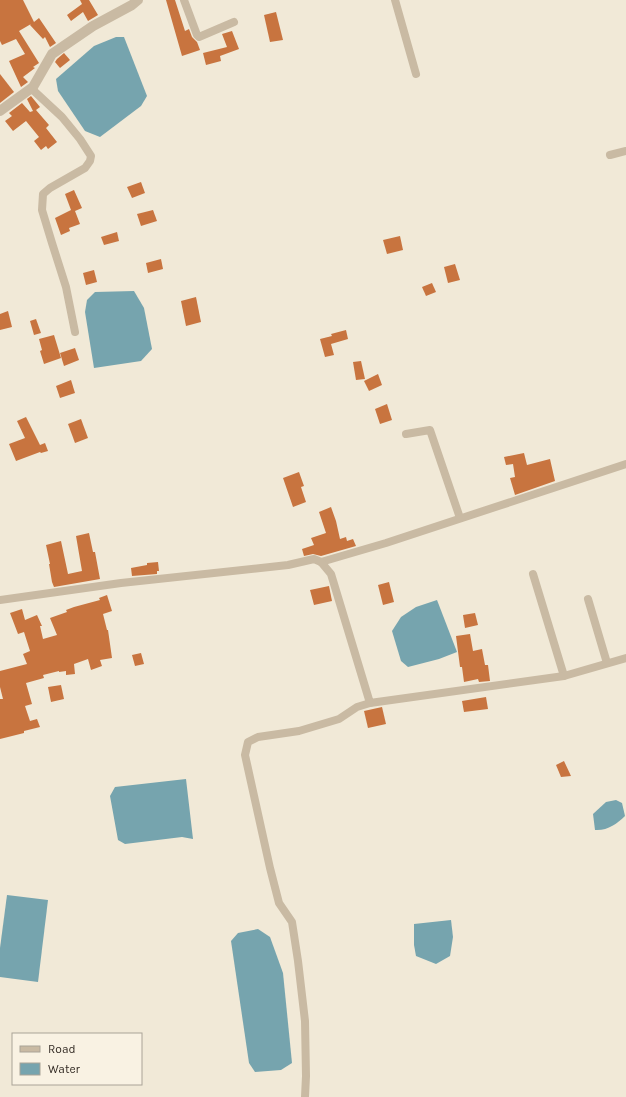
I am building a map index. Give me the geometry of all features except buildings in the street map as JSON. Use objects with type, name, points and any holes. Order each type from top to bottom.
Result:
[{"type":"street","points":[[0,111],[33,87],[52,54],[93,26],[132,5],[138,0]]},
{"type":"street","points":[[184,0],[199,37],[234,22]]},
{"type":"street","points":[[396,0],[416,74]]},
{"type":"street","points":[[33,87],[34,91],[62,117],[80,139],[91,156],[90,161],[85,168],[42,194],[42,210],[66,287],[75,332]]},
{"type":"street","points":[[610,155],[626,151]]},
{"type":"street","points":[[406,434],[430,430],[460,518]]},
{"type":"street","points":[[320,562],[386,543],[460,518],[508,504],[626,464]]},
{"type":"street","points":[[0,600],[121,583],[275,567],[314,560],[320,562],[330,574],[370,703]]},
{"type":"street","points":[[533,574],[564,676]]},
{"type":"street","points":[[588,599],[607,663]]},
{"type":"street","points":[[304,1097],[306,1076],[305,1021],[292,922],[279,903],[270,868],[246,755],[248,742],[258,737],[299,731],[338,719],[357,707],[370,703],[564,676],[626,658]]},
{"type":"water","points":[[116,37],[124,37],[147,96],[141,106],[100,137],[85,131],[58,91],[56,79],[94,46]]},
{"type":"water","points":[[134,291],[144,308],[152,349],[141,361],[94,368],[85,312],[87,300],[95,292]]},
{"type":"water","points":[[437,600],[457,652],[439,659],[408,667],[401,661],[392,631],[401,617],[416,607]]},
{"type":"water","points":[[186,779],[193,839],[182,837],[125,844],[118,840],[110,796],[115,787]]},
{"type":"water","points":[[616,800],[622,803],[625,816],[612,826],[595,830],[593,814],[606,802]]},
{"type":"water","points":[[7,895],[48,900],[38,982],[0,977],[0,948]]},
{"type":"water","points":[[451,920],[453,937],[450,956],[436,964],[416,956],[414,945],[414,924]]},
{"type":"water","points":[[258,929],[270,937],[283,973],[292,1063],[281,1070],[255,1072],[249,1063],[231,941],[238,933]]}]
